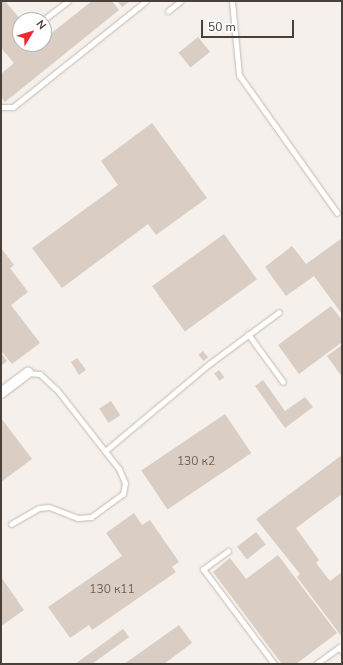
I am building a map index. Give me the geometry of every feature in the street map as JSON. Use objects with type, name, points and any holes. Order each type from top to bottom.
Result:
[{"type":"street","points":[[1,393],[28,372]]},
{"type":"lane","points":[[52,13],[68,1]]},
{"type":"lane","points":[[1,107],[13,107],[146,1]]},
{"type":"lane","points":[[168,11],[181,1]]},
{"type":"lane","points":[[232,1],[239,75],[337,213]]},
{"type":"lane","points":[[105,451],[209,364],[279,312]]},
{"type":"lane","points":[[248,334],[283,382]]},
{"type":"lane","points":[[11,524],[39,508],[50,507],[78,518],[91,517],[123,494],[125,483],[119,469],[57,390],[40,374],[28,372]]},
{"type":"lane","points":[[228,551],[203,569],[274,664]]},
{"type":"lane","points":[[316,664],[339,646],[342,650]]},
{"type":"building","points":[[5,1],[14,12],[12,12],[12,52],[52,52],[52,33],[92,1],[112,1],[119,10],[5,102],[1,97],[1,74],[14,63],[1,48],[1,2]]},
{"type":"building","points":[[117,1],[130,1],[122,7]]},
{"type":"building","points":[[198,37],[210,52],[191,67],[179,53]]},
{"type":"building","points":[[152,123],[207,198],[156,235],[148,224],[62,288],[32,248],[118,185],[101,161]]},
{"type":"building","points":[[224,234],[257,279],[185,332],[152,286]]},
{"type":"building","points":[[342,238],[342,314],[314,276],[286,296],[265,267],[292,246],[306,264]]},
{"type":"building","points":[[1,248],[14,265],[10,268],[28,292],[11,305],[40,343],[12,364],[1,351]]},
{"type":"building","points":[[331,306],[342,320],[342,342],[299,374],[278,345]]},
{"type":"building","points":[[342,345],[342,377],[327,356]]},
{"type":"building","points":[[203,351],[208,357],[204,361],[198,355]]},
{"type":"building","points":[[1,353],[7,361],[1,366]]},
{"type":"building","points":[[77,358],[86,370],[79,375],[71,362]]},
{"type":"building","points":[[219,370],[224,377],[219,381],[214,374]]},
{"type":"building","points":[[263,380],[285,411],[305,397],[313,407],[285,428],[255,386]]},
{"type":"building","points":[[111,401],[120,415],[109,423],[99,409]]},
{"type":"building","points":[[225,414],[251,453],[168,509],[141,470]]},
{"type":"building","points":[[1,418],[32,459],[1,482]]},
{"type":"building","points":[[342,455],[342,494],[296,528],[319,560],[316,563],[330,581],[342,572],[342,637],[297,577],[300,574],[256,519]]},
{"type":"building","points":[[134,513],[142,525],[150,520],[179,562],[172,567],[176,572],[92,630],[89,625],[70,638],[48,607],[122,556],[106,533]]},
{"type":"building","points":[[256,532],[266,545],[247,559],[237,547]]},
{"type":"building","points":[[278,555],[337,633],[296,664],[282,664],[213,572],[230,558],[246,579]]},
{"type":"building","points":[[1,577],[24,610],[1,626]]},
{"type":"building","points":[[179,625],[192,643],[164,664],[124,664]]},
{"type":"building","points":[[123,629],[129,637],[92,664],[75,664]]}]
